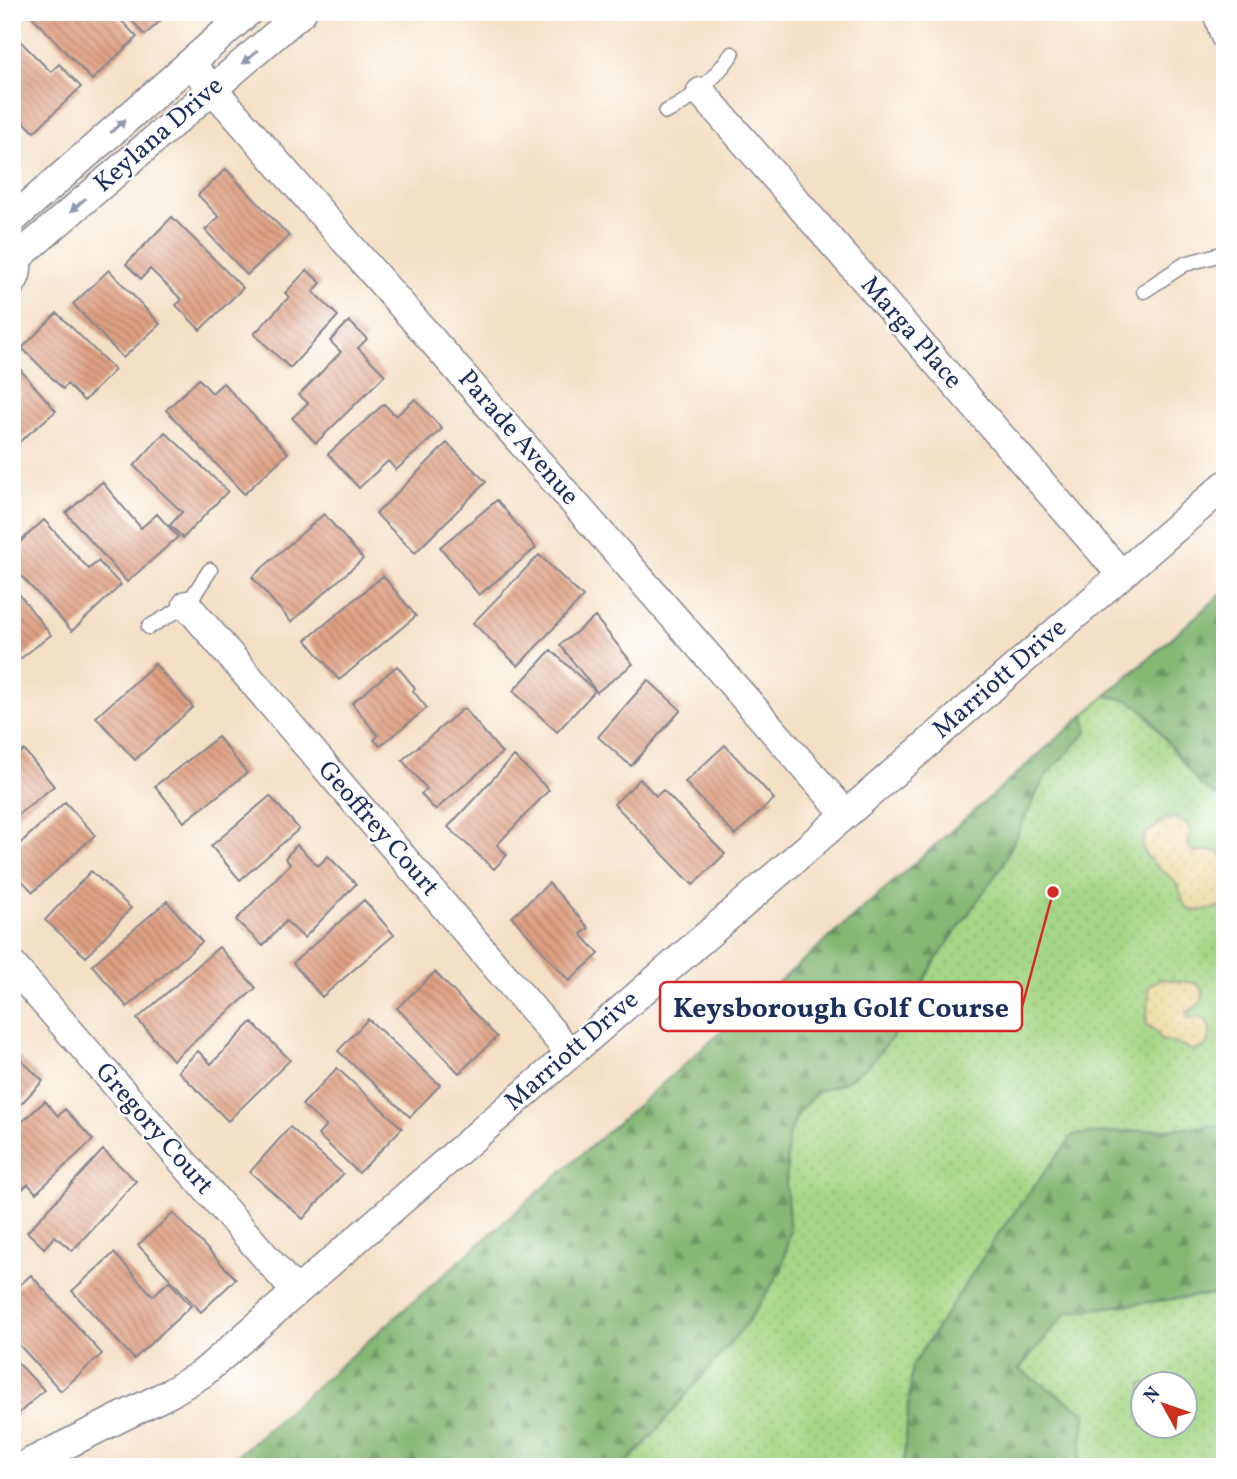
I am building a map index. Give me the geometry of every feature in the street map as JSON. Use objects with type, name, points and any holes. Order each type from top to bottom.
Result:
[{"type":"street","name":"Keylana Drive","points":[[12,220],[248,12]]},
{"type":"street","name":"Keylana Drive","points":[[14,263],[302,12]]},
{"type":"street","points":[[1217,12],[1225,36]]},
{"type":"street","name":"Parade Avenue","points":[[190,63],[845,813]]},
{"type":"street","name":"Marga Place","points":[[701,92],[1121,575]]},
{"type":"street","name":"Marriott Drive","points":[[21,1467],[195,1378],[1225,485]]},
{"type":"street","name":"Geoffrey Court","points":[[187,605],[570,1053]]},
{"type":"street","name":"Gregory Court","points":[[12,965],[296,1292]]},
{"type":"lane","points":[[666,112],[701,92],[732,54]]},
{"type":"lane","points":[[1144,291],[1185,264],[1225,253]]},
{"type":"lane","points":[[149,627],[187,605],[210,570]]},
{"type":"green space","points":[[1225,591],[1225,1467],[224,1467],[319,1386]]},
{"type":"green space","points":[[1225,591],[1225,801],[1200,785],[1144,711],[1128,700],[1106,696]]},
{"type":"green space","points":[[1084,715],[1087,732],[1044,778],[1002,866],[934,963],[892,1038],[868,1066],[845,1082],[817,1092],[800,1110],[788,1136],[786,1183],[790,1231],[782,1269],[747,1323],[645,1444],[622,1467],[224,1467]]},
{"type":"green space","points":[[1225,1125],[1225,1293],[1067,1312],[1019,1369],[1086,1413],[1078,1467],[903,1467],[912,1366],[1000,1231],[1073,1135]]},
{"type":"sand","points":[[1173,817],[1188,825],[1191,832],[1188,844],[1194,853],[1213,851],[1225,856],[1225,904],[1222,906],[1190,910],[1184,904],[1176,883],[1147,857],[1143,843],[1145,835]]},
{"type":"sand","points":[[1161,979],[1196,983],[1203,990],[1201,1002],[1186,1013],[1190,1018],[1205,1018],[1208,1022],[1208,1042],[1201,1049],[1188,1049],[1177,1043],[1161,1041],[1156,1031],[1147,1025],[1148,989],[1151,984]]},
{"type":"building","points":[[28,12],[113,12],[137,37],[92,80]]},
{"type":"building","points":[[124,12],[170,12],[145,35]]},
{"type":"building","points":[[15,36],[51,72],[59,64],[81,87],[34,132],[12,110],[12,38]]},
{"type":"building","points":[[226,169],[289,236],[247,275],[205,230],[219,217],[198,195]]},
{"type":"building","points":[[172,217],[243,288],[200,330],[176,305],[182,300],[150,269],[141,279],[126,264]]},
{"type":"building","points":[[109,270],[160,324],[123,358],[73,304]]},
{"type":"building","points":[[307,270],[321,283],[313,292],[338,316],[290,368],[254,334],[289,297],[285,293]]},
{"type":"building","points":[[57,313],[115,370],[84,401],[67,384],[63,389],[22,348]]},
{"type":"building","points":[[349,321],[367,339],[358,348],[385,375],[316,443],[292,418],[308,403],[299,395],[341,352],[330,341]]},
{"type":"building","points":[[12,360],[56,411],[12,448]]},
{"type":"building","points":[[199,379],[212,393],[223,383],[288,453],[244,494],[166,410]]},
{"type":"building","points":[[415,399],[442,429],[396,470],[388,461],[359,488],[328,454],[384,404],[396,416]]},
{"type":"building","points":[[165,432],[228,491],[183,538],[170,525],[182,512],[134,466]]},
{"type":"building","points":[[447,443],[486,482],[415,553],[376,514]]},
{"type":"building","points":[[102,482],[141,528],[157,514],[178,537],[127,582],[66,513]]},
{"type":"building","points":[[497,500],[536,548],[479,595],[440,547]]},
{"type":"building","points":[[324,514],[363,559],[291,622],[252,577]]},
{"type":"building","points":[[44,520],[89,569],[98,561],[121,585],[72,631],[12,566],[12,549]]},
{"type":"building","points":[[539,555],[583,597],[518,666],[473,623]]},
{"type":"building","points":[[383,576],[416,616],[339,680],[306,640]]},
{"type":"building","points":[[12,585],[51,635],[12,665]]},
{"type":"building","points":[[595,617],[633,664],[597,692],[560,645]]},
{"type":"building","points":[[551,650],[595,691],[557,732],[513,691]]},
{"type":"building","points":[[155,664],[193,707],[135,760],[96,717]]},
{"type":"building","points":[[397,666],[427,708],[380,746],[374,740],[378,736],[352,703]]},
{"type":"building","points":[[648,680],[681,710],[631,766],[598,737]]},
{"type":"building","points":[[464,708],[502,753],[435,810],[421,794],[427,789],[402,760]]},
{"type":"building","points":[[218,737],[247,773],[184,822],[155,786]]},
{"type":"building","points":[[725,745],[774,799],[735,835],[685,782]]},
{"type":"building","points":[[24,750],[54,786],[12,819],[12,759]]},
{"type":"building","points":[[514,756],[549,790],[497,845],[507,855],[494,869],[448,827]]},
{"type":"building","points":[[640,779],[656,796],[663,790],[725,854],[693,885],[614,804]]},
{"type":"building","points":[[270,796],[299,829],[240,880],[211,846]]},
{"type":"building","points":[[65,802],[95,835],[33,892],[12,870],[12,851]]},
{"type":"building","points":[[297,845],[318,866],[328,856],[356,884],[304,938],[286,921],[263,946],[236,920],[290,864],[285,858]]},
{"type":"building","points":[[91,871],[131,908],[86,957],[45,920]]},
{"type":"building","points":[[549,883],[589,928],[581,934],[599,954],[569,981],[512,917]]},
{"type":"building","points":[[364,900],[394,935],[322,997],[293,963]]},
{"type":"building","points":[[167,901],[202,942],[127,1007],[92,965]]},
{"type":"building","points":[[219,947],[256,988],[173,1060],[137,1019]]},
{"type":"building","points":[[435,972],[497,1037],[459,1073],[397,1008]]},
{"type":"building","points":[[368,1019],[440,1085],[410,1117],[338,1051]]},
{"type":"building","points":[[252,1022],[290,1060],[228,1121],[178,1071],[198,1051],[211,1064]]},
{"type":"building","points":[[12,1051],[43,1081],[12,1113]]},
{"type":"building","points":[[337,1068],[402,1128],[359,1173],[318,1135],[326,1126],[302,1105]]},
{"type":"building","points":[[45,1101],[58,1116],[65,1109],[93,1140],[36,1193],[28,1184],[12,1199],[12,1131]]},
{"type":"building","points":[[290,1127],[343,1174],[303,1219],[250,1172]]},
{"type":"building","points":[[103,1150],[136,1181],[72,1251],[55,1236],[44,1248],[27,1232]]},
{"type":"building","points":[[173,1213],[236,1279],[201,1312],[138,1245]]},
{"type":"building","points":[[114,1253],[153,1296],[169,1281],[191,1306],[134,1359],[72,1291]]},
{"type":"building","points":[[31,1275],[102,1354],[61,1391],[12,1337],[12,1292]]},
{"type":"building","points":[[12,1357],[44,1390],[12,1420]]},
{"type":"place","name":"Keysborough Golf Course","points":[[1053,892]]}]
